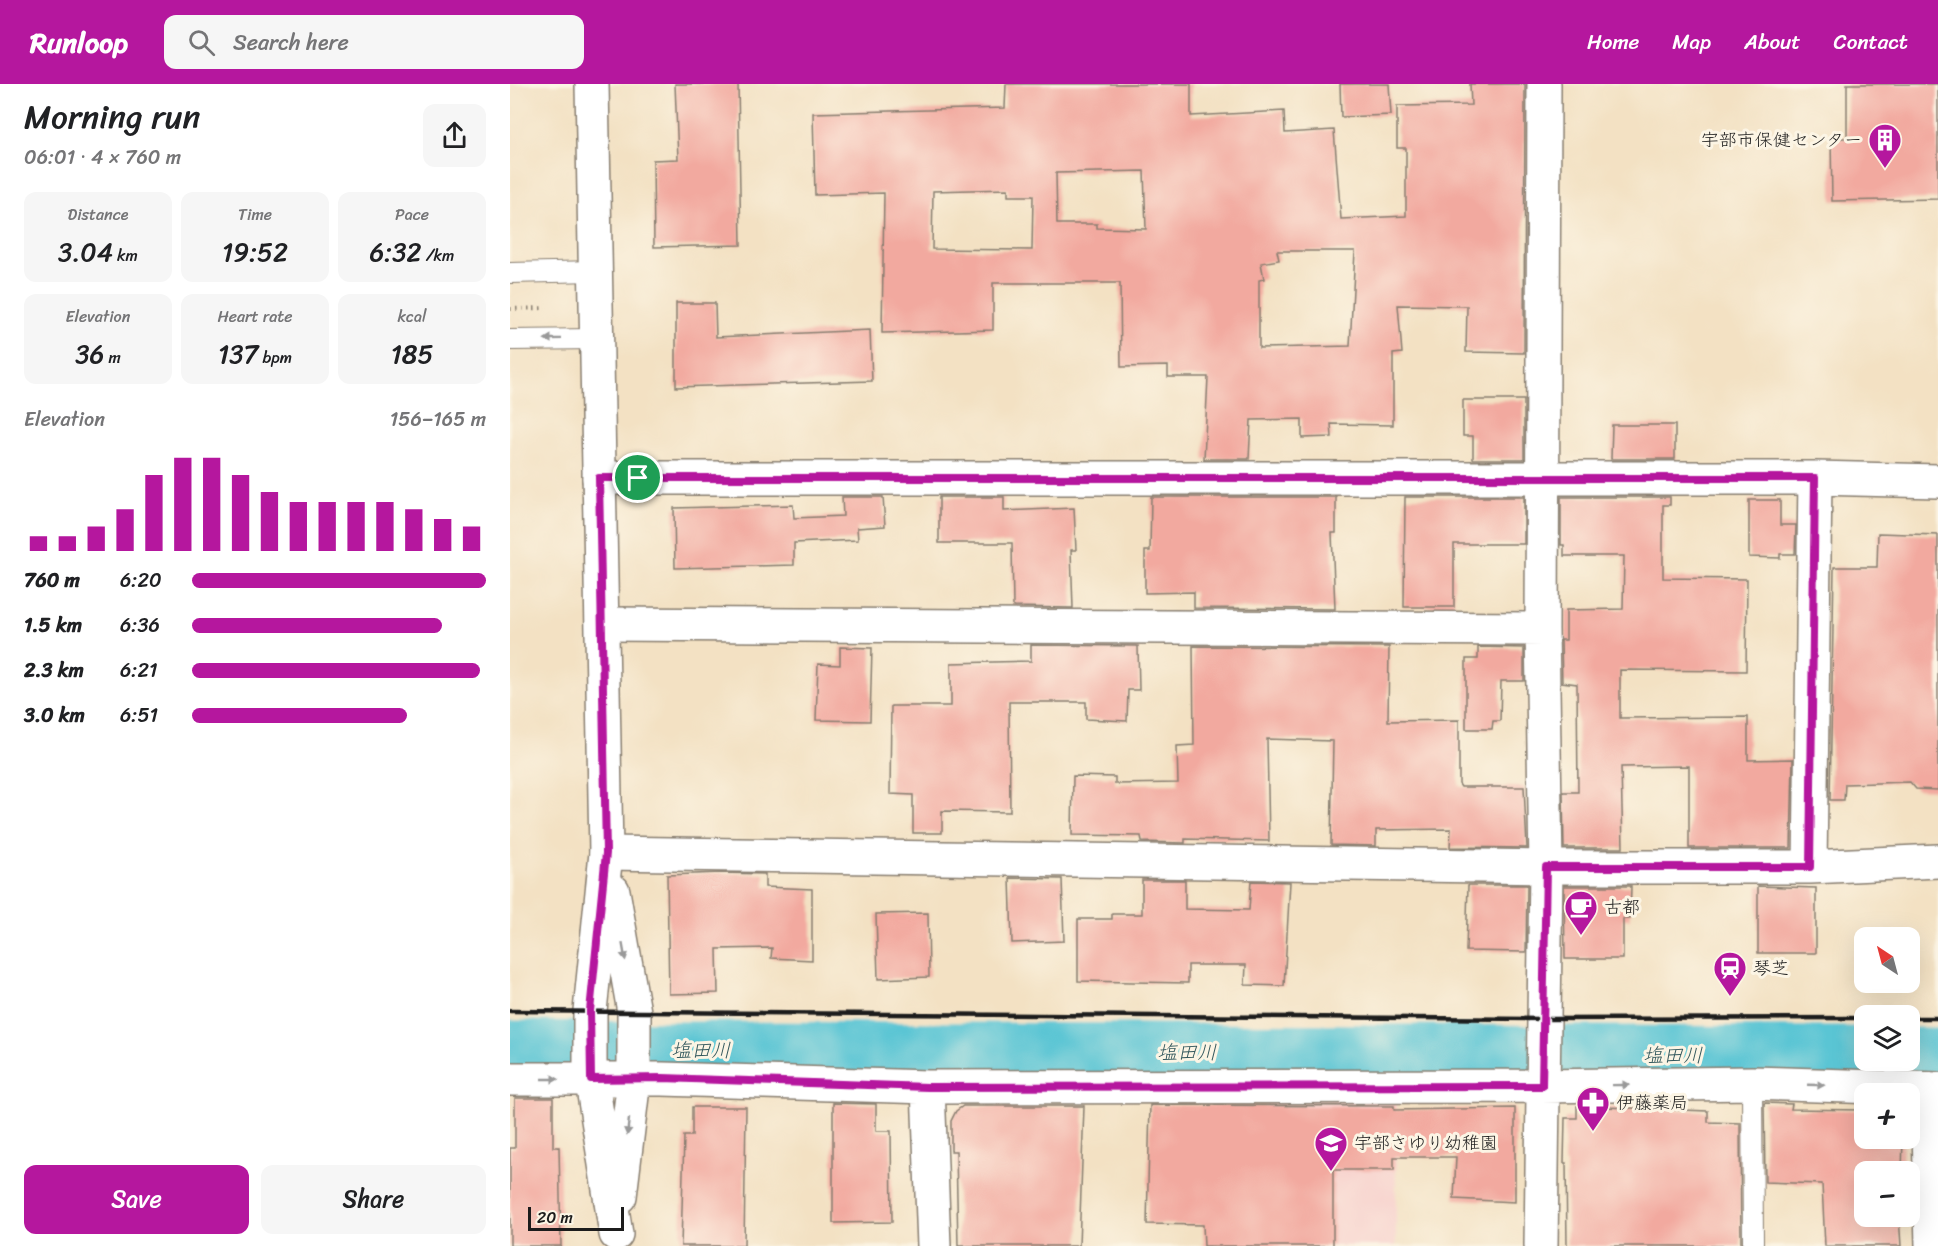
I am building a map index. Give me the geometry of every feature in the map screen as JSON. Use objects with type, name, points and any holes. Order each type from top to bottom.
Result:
[{"type":"street","points":[[592,84],[606,853],[590,1029],[590,1074],[616,1240]]},
{"type":"street","points":[[1540,1246],[1546,867],[1542,629],[1544,84]]},
{"type":"street","points":[[599,478],[1815,478],[1938,481]]},
{"type":"street","points":[[1810,867],[1815,478]]},
{"type":"street","points":[[603,624],[1542,629]]},
{"type":"street","points":[[606,853],[1546,867],[1810,867],[1938,861]]},
{"type":"street","points":[[606,853],[634,1012],[634,1074],[616,1240]]},
{"type":"street","points":[[510,1079],[634,1074],[928,1087],[1542,1082],[1752,1083],[1933,1089],[1932,1246]]},
{"type":"street","points":[[928,1087],[934,1246]]},
{"type":"lane","points":[[510,273],[595,271]]},
{"type":"lane","points":[[510,340],[597,339]]},
{"type":"lane","points":[[1752,1083],[1753,1246]]},
{"type":"path","points":[[510,309],[546,308]]},
{"type":"shaded area","name":"宇部さゆり幼稚園","points":[[1266,1098],[1396,1098],[1396,1246],[1266,1246]]},
{"type":"building","points":[[675,84],[738,84],[741,245],[654,247],[653,160],[678,159]]},
{"type":"building","points":[[1006,84],[1191,84],[1191,116],[1284,111],[1285,133],[1334,130],[1341,219],[1406,216],[1406,148],[1397,148],[1397,106],[1471,105],[1470,84],[1525,84],[1524,353],[1466,352],[1467,306],[1398,305],[1402,353],[1393,354],[1393,425],[1331,424],[1332,437],[1302,438],[1302,419],[1251,420],[1249,459],[1204,459],[1208,377],[1168,377],[1168,366],[1121,367],[1120,283],[993,283],[993,330],[882,333],[884,193],[815,195],[813,113],[1005,108]],"holes":[[[1144,171],[1146,229],[1097,228],[1097,224],[1057,224],[1056,173]],[[1008,189],[1008,196],[1033,196],[1032,250],[932,249],[933,191]],[[1277,251],[1355,251],[1350,346],[1259,348],[1259,280],[1264,279],[1261,263],[1279,260]]]},
{"type":"building","points":[[1340,84],[1389,84],[1391,115],[1341,117]]},
{"type":"building","name":"宇部市保健センター","points":[[1847,84],[1938,84],[1938,199],[1832,201],[1831,138],[1847,138]]},
{"type":"building","points":[[676,303],[715,303],[716,337],[870,330],[872,381],[676,387]]},
{"type":"building","points":[[1463,400],[1524,400],[1524,459],[1473,459],[1473,436],[1463,436]]},
{"type":"building","points":[[1612,425],[1675,425],[1675,459],[1611,459]]},
{"type":"building","points":[[842,497],[883,497],[885,526],[857,528],[858,540],[794,543],[794,565],[675,568],[674,508],[793,505],[794,518],[843,516]]},
{"type":"building","points":[[939,497],[1004,497],[1004,511],[1074,508],[1076,550],[1071,550],[1073,608],[1013,607],[1012,543],[939,543]]},
{"type":"building","points":[[1151,497],[1336,497],[1336,533],[1332,533],[1335,609],[1194,608],[1194,592],[1145,593],[1145,551],[1150,551]]},
{"type":"building","points":[[1405,497],[1524,497],[1524,544],[1454,544],[1454,607],[1404,607]]},
{"type":"building","points":[[1561,497],[1670,497],[1670,505],[1663,505],[1663,578],[1747,579],[1746,671],[1620,670],[1620,718],[1748,717],[1748,760],[1793,759],[1791,848],[1689,848],[1689,766],[1621,767],[1623,848],[1564,848],[1563,792],[1578,792],[1577,684],[1562,682],[1561,640],[1566,640],[1566,610],[1623,609],[1624,556],[1564,556],[1564,545],[1561,545]]},
{"type":"building","points":[[1749,500],[1780,500],[1780,525],[1796,525],[1795,554],[1780,554],[1780,558],[1749,557]]},
{"type":"building","points":[[1878,533],[1938,535],[1938,790],[1916,789],[1910,782],[1845,784],[1844,800],[1830,800],[1834,567],[1877,567]]},
{"type":"building","points":[[1031,645],[1138,646],[1139,690],[1128,690],[1127,721],[1086,719],[1086,702],[1009,702],[1010,812],[942,811],[942,833],[913,833],[913,795],[890,794],[891,706],[951,706],[951,663],[1031,661]]},
{"type":"building","points":[[1193,646],[1389,647],[1388,721],[1459,720],[1459,784],[1461,787],[1524,787],[1527,848],[1450,847],[1451,829],[1376,830],[1376,846],[1331,845],[1333,741],[1267,739],[1269,841],[1185,839],[1185,843],[1142,842],[1141,836],[1072,835],[1073,776],[1115,777],[1115,784],[1178,783],[1177,746],[1194,745]]},
{"type":"building","points":[[840,647],[872,648],[870,721],[816,720],[818,664],[840,665]]},
{"type":"building","points":[[1478,647],[1524,648],[1524,681],[1501,681],[1500,721],[1493,721],[1492,729],[1466,729],[1466,659],[1478,659]]},
{"type":"building","points":[[765,874],[765,887],[812,889],[812,960],[771,958],[772,948],[717,949],[718,993],[669,994],[667,875]]},
{"type":"building","points":[[1010,878],[1062,879],[1064,941],[1012,943]]},
{"type":"building","points":[[1142,880],[1185,880],[1185,909],[1249,910],[1251,881],[1290,882],[1284,986],[1245,985],[1246,965],[1188,965],[1188,983],[1078,981],[1078,919],[1112,919],[1112,914],[1142,914]]},
{"type":"building","points":[[1468,885],[1527,885],[1526,952],[1466,951]]},
{"type":"building","points":[[1564,886],[1631,886],[1630,919],[1623,919],[1623,959],[1565,959]]},
{"type":"building","points":[[1758,886],[1816,888],[1816,953],[1758,953]]},
{"type":"building","points":[[928,913],[929,977],[878,979],[876,914]]},
{"type":"building","points":[[515,1098],[553,1098],[553,1147],[559,1147],[561,1246],[510,1246],[510,1148],[515,1148]]},
{"type":"building","points":[[833,1103],[876,1104],[876,1131],[891,1131],[892,1222],[833,1223]]},
{"type":"building","points":[[1764,1103],[1792,1104],[1791,1109],[1854,1110],[1854,1149],[1903,1149],[1902,1161],[1854,1161],[1854,1227],[1900,1227],[1901,1246],[1825,1246],[1822,1184],[1765,1182]]},
{"type":"building","points":[[1150,1105],[1394,1106],[1394,1110],[1515,1108],[1515,1202],[1454,1199],[1456,1157],[1394,1157],[1394,1170],[1333,1170],[1333,1246],[1204,1246],[1203,1225],[1147,1224]]},
{"type":"building","points":[[963,1106],[1084,1106],[1079,1246],[958,1246],[956,1151],[951,1151],[951,1121],[956,1111]]},
{"type":"building","points":[[1577,1106],[1708,1111],[1708,1122],[1740,1123],[1741,1246],[1567,1246],[1565,1118],[1577,1118]]},
{"type":"building","points":[[692,1107],[746,1107],[744,1246],[681,1246],[684,1136],[692,1136]]},
{"type":"waterway","name":"塩田川","points":[[510,1049],[1854,1055]]},
{"type":"waterway","name":"塩田川","points":[[1920,1056],[1938,1056]]},
{"type":"railway","points":[[510,1011],[1544,1019],[1854,1018]]},
{"type":"railway","points":[[1920,1018],[1938,1018]]},
{"type":"place","name":"宇部市保健センター","points":[[1885,169]]},
{"type":"place","name":"古都","points":[[1581,936]]},
{"type":"place","name":"琴芝","points":[[1730,997]]},
{"type":"place","name":"伊藤薬局","points":[[1593,1132]]},
{"type":"place","name":"宇部さゆり幼稚園","points":[[1331,1172]]},
{"type":"route","points":[[599,478],[638,478],[1815,478],[1810,867],[1546,867],[1542,1086],[928,1087],[663,1078],[591,1079],[590,1011],[606,853],[599,478]]}]
